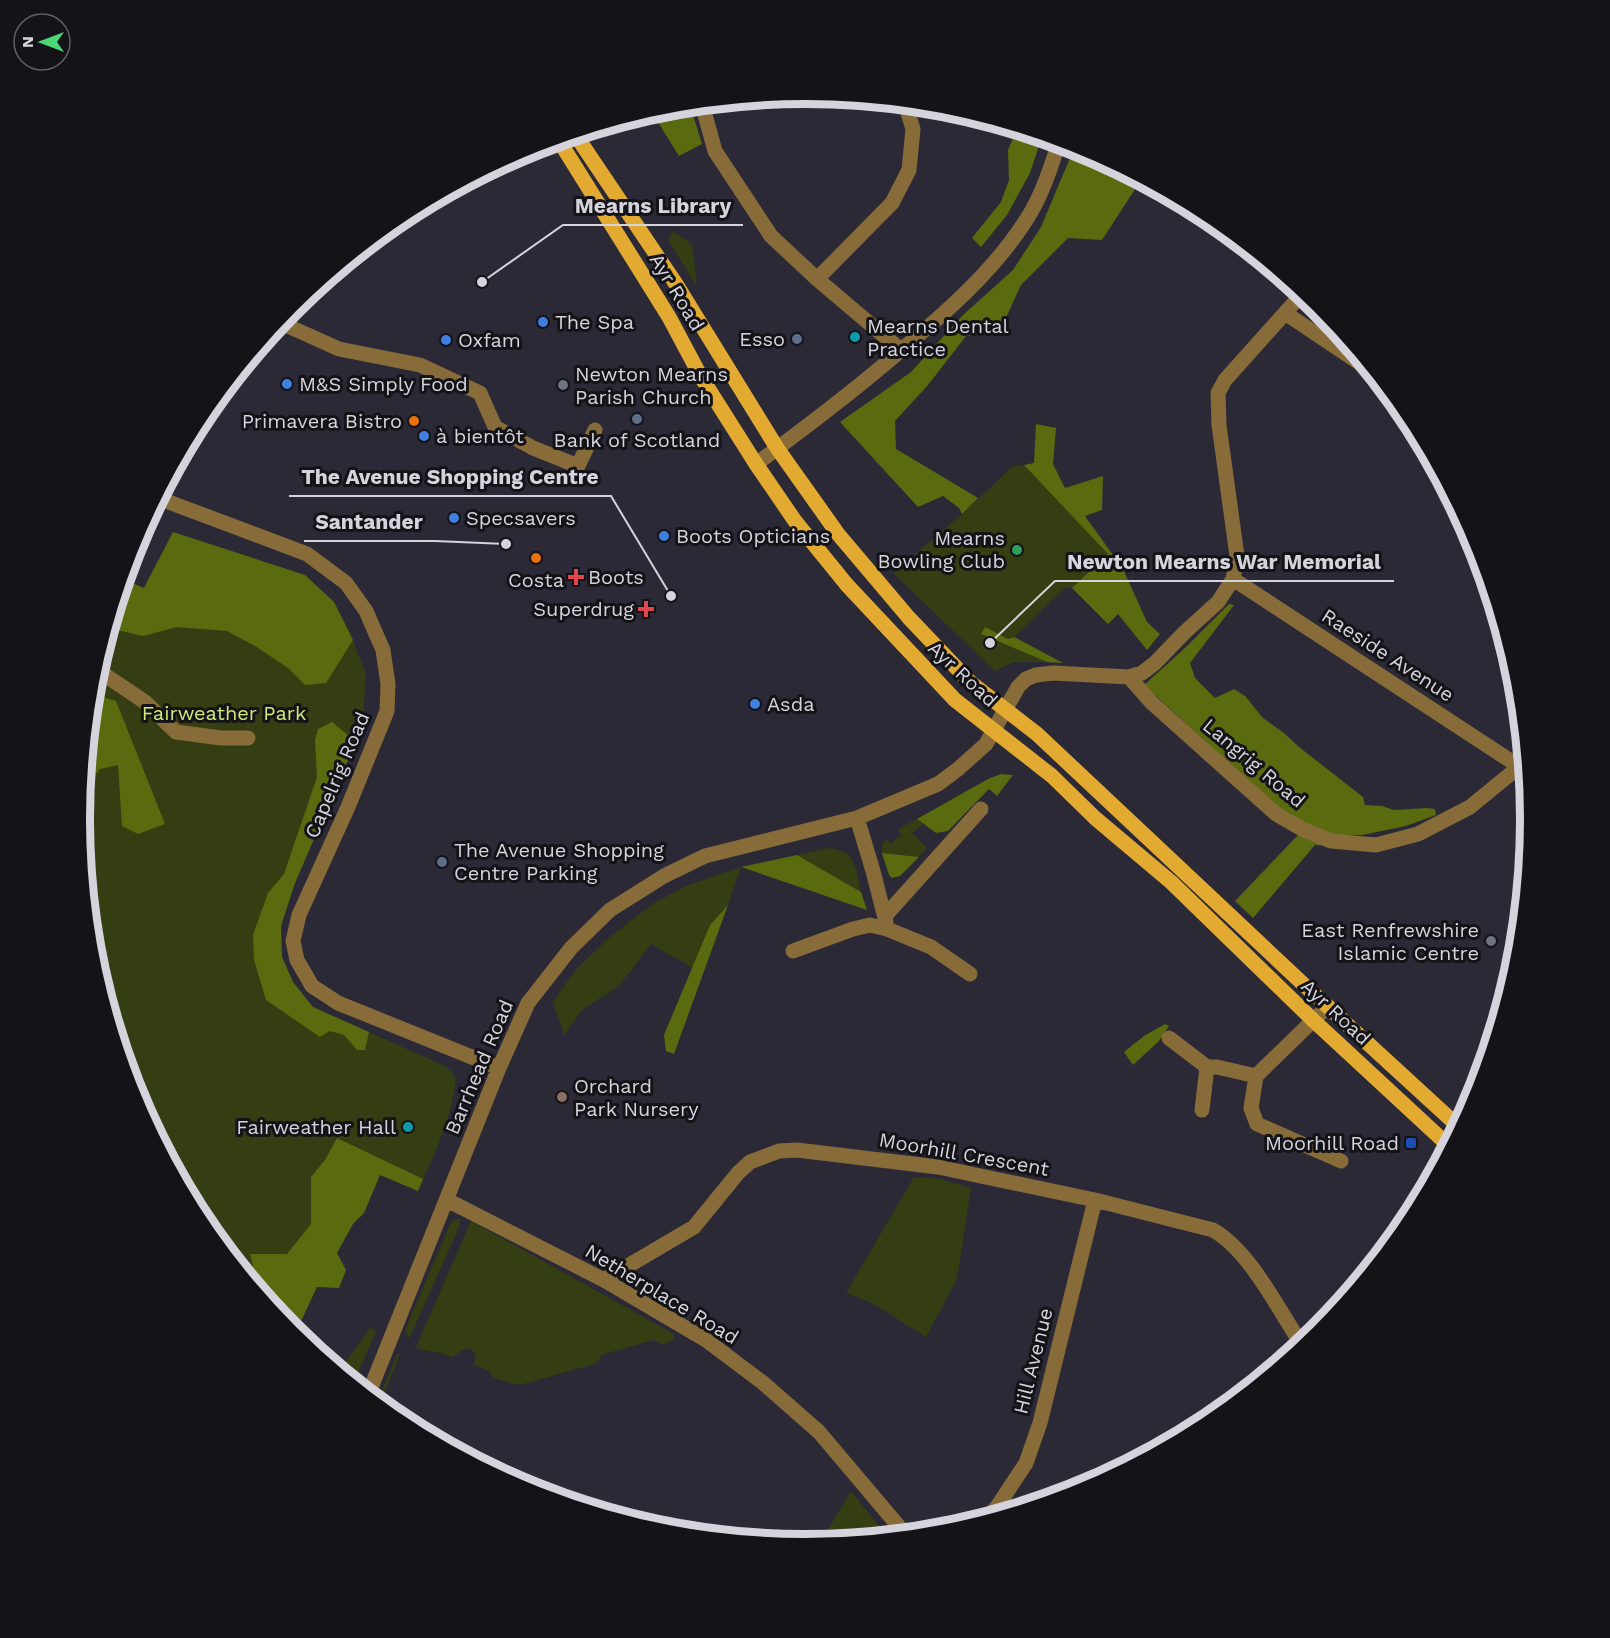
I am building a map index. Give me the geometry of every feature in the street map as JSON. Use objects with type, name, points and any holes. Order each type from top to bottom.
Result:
[{"type":"main road","name":"Ayr Road","points":[[580,140],[675,284],[777,448],[838,534],[909,618],[971,683],[1037,734],[1453,1120]]},
{"type":"main road","name":"Ayr Road","points":[[563,146],[669,317],[701,377],[756,464],[795,521],[847,585],[955,700],[1052,776],[1095,818],[1171,882],[1314,1021],[1443,1141]]},
{"type":"street","points":[[704,111],[715,151],[771,236],[817,279],[902,351]]},
{"type":"street","points":[[817,279],[892,203],[909,170],[913,129],[908,112]]},
{"type":"street","points":[[756,464],[902,351],[950,308],[992,265],[1033,207],[1056,150]]},
{"type":"street","points":[[1005,708],[1018,687],[1026,679],[1036,675],[1053,673],[1129,677],[1142,673],[1218,602],[1233,579],[1237,556],[1219,425],[1218,393],[1225,380],[1297,300]]},
{"type":"street","points":[[1285,314],[1350,357]]},
{"type":"street","points":[[287,326],[339,349],[420,365],[480,393],[495,427],[533,448],[578,466],[595,430]]},
{"type":"street","name":"Capelrig Road","points":[[165,501],[307,554],[346,583],[366,610],[383,650],[388,684],[387,711],[348,807],[299,915],[293,941],[297,960],[312,986],[338,1003],[499,1068]]},
{"type":"street","name":"Raeside Avenue","points":[[1233,579],[1517,763]]},
{"type":"street","points":[[105,675],[145,702],[176,732],[220,738],[248,738]]},
{"type":"street","name":"Langrig Road","points":[[1129,677],[1152,703],[1276,814],[1302,829],[1331,841],[1376,844],[1418,834],[1470,807],[1518,771]]},
{"type":"street","name":"Barrhead Road","points":[[371,1387],[499,1068],[528,1003],[571,948],[610,910],[664,876],[705,856],[857,818],[938,784],[975,756],[986,744],[1005,708]]},
{"type":"street","points":[[886,923],[981,808]]},
{"type":"street","points":[[857,818],[886,923]]},
{"type":"street","points":[[793,951],[853,929],[886,923],[931,947],[970,974]]},
{"type":"street","points":[[1328,1006],[1256,1076],[1251,1108],[1257,1124],[1341,1161]]},
{"type":"street","points":[[1169,1038],[1207,1067],[1217,1067],[1256,1076]]},
{"type":"street","points":[[1202,1110],[1207,1067]]},
{"type":"street","name":"Moorhill Crescent","points":[[604,1281],[694,1227],[738,1173],[750,1162],[779,1151],[796,1149],[938,1167],[1095,1200],[1213,1230],[1228,1239],[1246,1259],[1297,1338]]},
{"type":"street","name":"Netherplace Road","points":[[447,1200],[604,1281],[706,1340],[819,1431],[901,1528]]},
{"type":"street","name":"Hill Avenue","points":[[996,1508],[1026,1463],[1040,1423],[1095,1200]]},
{"type":"green space","points":[[693,113],[702,144],[679,156],[657,120]]},
{"type":"green space","points":[[1014,136],[1040,144],[1030,173],[1007,215],[981,247],[972,238],[1001,202],[1009,180],[1008,150]]},
{"type":"green space","points":[[1071,155],[1137,186],[1102,240],[1068,238],[1021,285],[1004,322],[978,335],[966,336],[928,385],[895,421],[896,449],[978,498],[962,514],[959,508],[943,496],[918,507],[840,422],[911,372],[963,315],[1013,270],[1041,227]]},
{"type":"green space","points":[[672,231],[692,244],[697,287],[668,240]]},
{"type":"green space","points":[[1036,424],[1056,428],[1053,464],[1065,488],[1103,476],[1102,510],[1085,516],[1123,569],[1147,622],[1160,634],[1147,650],[1118,614],[1108,624],[1072,588],[1108,554],[1024,465],[1034,463]]},
{"type":"green space","points":[[1024,465],[1109,554],[1072,588],[1065,588],[1014,637],[1008,639],[985,627],[981,634],[1047,662],[1014,662],[995,671],[893,573],[962,514],[1013,466]]},
{"type":"green space","name":"Fairweather Park","points":[[173,532],[305,575],[334,602],[349,631],[366,674],[363,721],[295,883],[281,926],[282,958],[293,982],[313,1007],[445,1066],[456,1077],[447,1121],[418,1191],[370,1170],[293,1318],[238,1254],[210,1216],[186,1176],[144,1093],[114,1004],[96,912],[90,819],[96,726],[104,680],[120,614],[128,618]]},
{"type":"green space","points":[[173,532],[305,575],[334,602],[353,640],[326,683],[305,685],[288,668],[227,631],[177,627],[143,636],[115,630],[130,582],[144,588]]},
{"type":"green space","points":[[1229,604],[1234,605],[1190,663],[1195,678],[1215,698],[1234,689],[1245,696],[1263,718],[1363,797],[1365,805],[1382,806],[1394,810],[1435,809],[1436,815],[1406,826],[1362,835],[1329,835],[1281,810],[1144,685]]},
{"type":"green space","points":[[985,627],[1008,639],[1014,637],[1063,663],[1047,662],[981,634]]},
{"type":"green space","points":[[101,697],[116,701],[165,824],[138,834],[122,826],[118,765],[100,769],[92,779],[94,750],[96,749],[96,726]]},
{"type":"green space","points":[[332,722],[356,742],[295,883],[281,926],[282,957],[293,982],[313,1007],[369,1032],[365,1050],[357,1050],[344,1035],[330,1031],[320,1037],[266,1000],[254,960],[253,935],[268,893],[284,874],[317,777],[315,740],[318,729]]},
{"type":"green space","points":[[1001,774],[1013,775],[997,796],[989,789],[948,831],[936,833],[917,819],[988,779]]},
{"type":"green space","points":[[917,819],[923,824],[912,833],[927,848],[919,857],[882,853],[882,845],[886,839],[891,843],[901,835],[898,829]]},
{"type":"green space","points":[[1299,834],[1329,846],[1315,845],[1253,918],[1235,901]]},
{"type":"green space","points":[[830,848],[846,853],[854,863],[861,892],[797,855]]},
{"type":"green space","points":[[882,853],[919,857],[900,876],[892,878]]},
{"type":"green space","points":[[797,855],[861,892],[867,910],[741,867]]},
{"type":"green space","points":[[741,867],[728,905],[710,925],[693,968],[651,944],[619,986],[583,1009],[564,1035],[553,1002],[576,969],[611,936],[654,903],[688,885]]},
{"type":"green space","points":[[728,905],[674,1054],[666,1051],[664,1035],[710,925]]},
{"type":"green space","points":[[1165,1024],[1169,1026],[1158,1042],[1133,1065],[1124,1052],[1144,1036]]},
{"type":"green space","points":[[337,1138],[423,1179],[418,1191],[380,1175],[364,1213],[353,1224],[337,1253],[346,1270],[339,1288],[317,1287],[299,1325],[256,1276],[250,1254],[287,1254],[311,1224],[311,1177],[325,1160]]},
{"type":"green space","points":[[914,1177],[940,1179],[971,1188],[957,1279],[926,1337],[870,1302],[846,1293]]},
{"type":"green space","points":[[461,1219],[409,1339],[405,1330],[450,1224],[454,1220]]},
{"type":"green space","points":[[471,1221],[674,1334],[674,1340],[662,1345],[654,1340],[601,1355],[598,1363],[520,1385],[494,1378],[489,1371],[474,1365],[476,1356],[472,1350],[466,1348],[452,1357],[416,1347]]},
{"type":"green space","points":[[370,1328],[376,1331],[357,1376],[343,1365]]},
{"type":"green space","points":[[397,1354],[400,1354],[383,1396],[380,1394]]},
{"type":"green space","points":[[851,1491],[882,1529],[852,1532],[826,1533]]},
{"type":"place","name":"Mearns Library","points":[[482,282]]},
{"type":"place","name":"The Spa","points":[[543,322]]},
{"type":"place","name":"Mearns Dental Practice","points":[[855,337]]},
{"type":"place","name":"Esso","points":[[797,339]]},
{"type":"place","name":"Oxfam","points":[[446,340]]},
{"type":"place","name":"M&S Simply Food","points":[[287,384]]},
{"type":"place","name":"Newton Mearns Parish Church","points":[[563,385]]},
{"type":"place","name":"Bank of Scotland","points":[[637,419]]},
{"type":"place","name":"Primavera Bistro","points":[[414,421]]},
{"type":"place","name":"à bientôt","points":[[424,436]]},
{"type":"place","name":"Specsavers","points":[[454,518]]},
{"type":"place","name":"Boots Opticians","points":[[664,536]]},
{"type":"place","name":"Santander","points":[[506,544]]},
{"type":"place","name":"Mearns Bowling Club","points":[[1017,550]]},
{"type":"place","name":"Costa","points":[[536,558]]},
{"type":"place","name":"Boots","points":[[576,577]]},
{"type":"place","name":"The Avenue Shopping Centre","points":[[671,596]]},
{"type":"place","name":"Superdrug","points":[[646,609]]},
{"type":"place","name":"Newton Mearns War Memorial","points":[[990,643]]},
{"type":"place","name":"Asda","points":[[755,704]]},
{"type":"place","name":"The Avenue Shopping Centre Parking","points":[[442,862]]},
{"type":"place","name":"East Renfrewshire Islamic Centre","points":[[1491,941]]},
{"type":"place","name":"Orchard Park Nursery","points":[[562,1097]]},
{"type":"place","name":"Fairweather Hall","points":[[408,1127]]},
{"type":"place","name":"Moorhill Road","points":[[1411,1143]]}]
